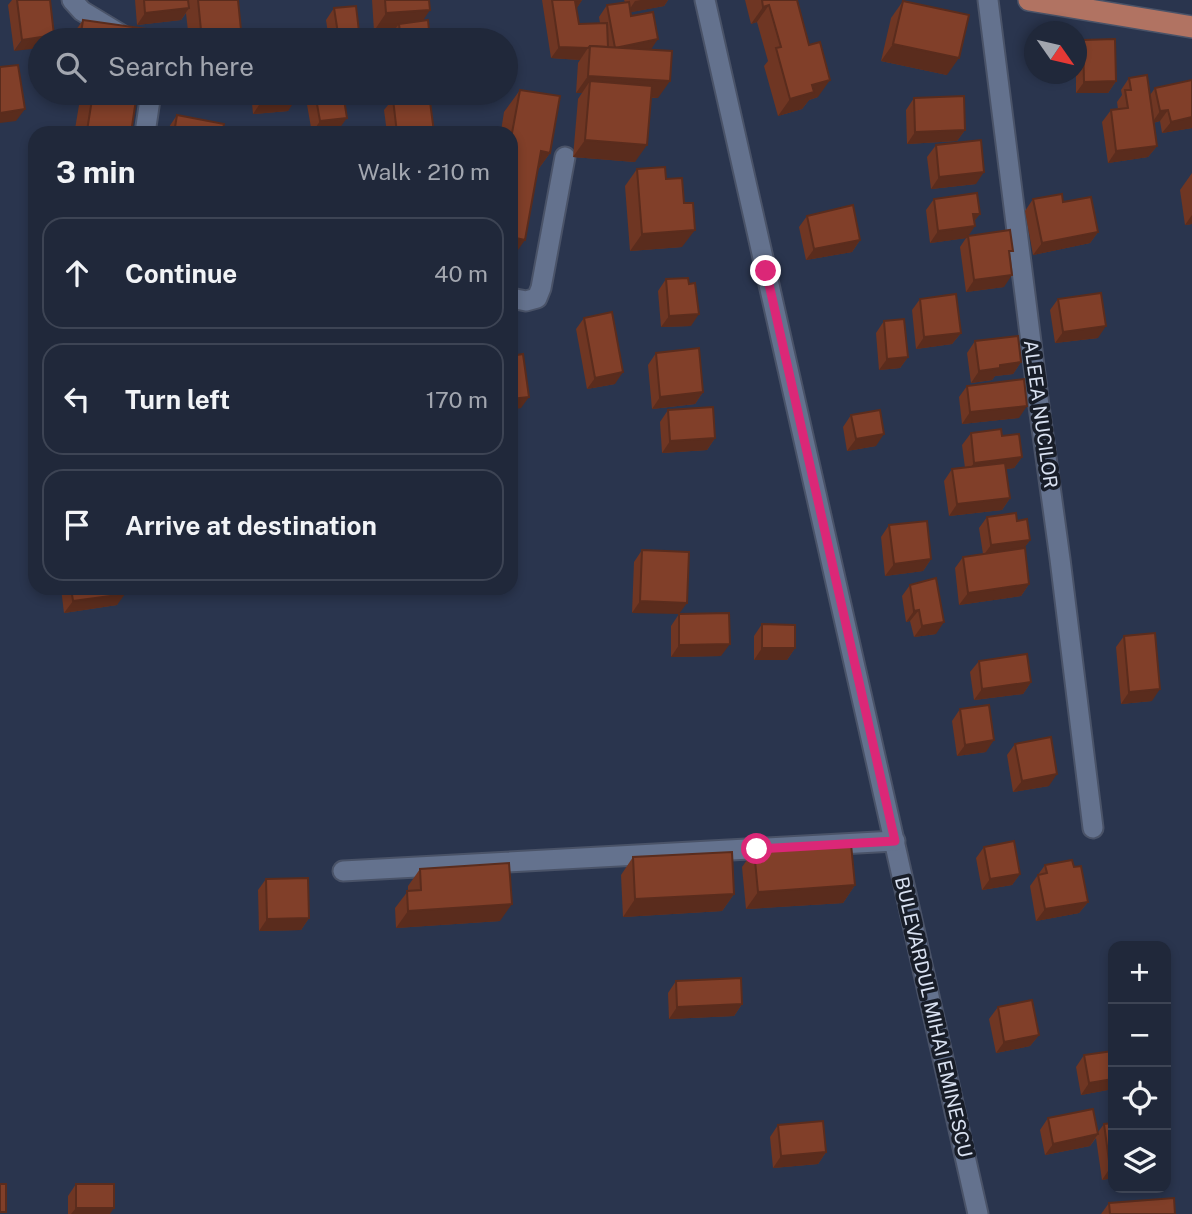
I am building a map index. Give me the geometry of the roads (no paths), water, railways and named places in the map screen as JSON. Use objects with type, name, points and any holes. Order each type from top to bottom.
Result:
[{"type":"main road","points":[[1029,0],[1192,27]]},
{"type":"street","points":[[72,0],[82,11],[110,28]]},
{"type":"street","name":"BULEVARDUL MIHAI EMINESCU","points":[[705,0],[978,1214]]},
{"type":"street","name":"ALEEA NUCILOR","points":[[988,0],[1093,828]]},
{"type":"street","points":[[146,126],[149,105]]},
{"type":"street","points":[[518,299],[526,301],[537,298],[541,288],[565,157]]},
{"type":"street","points":[[343,871],[895,841]]}]
